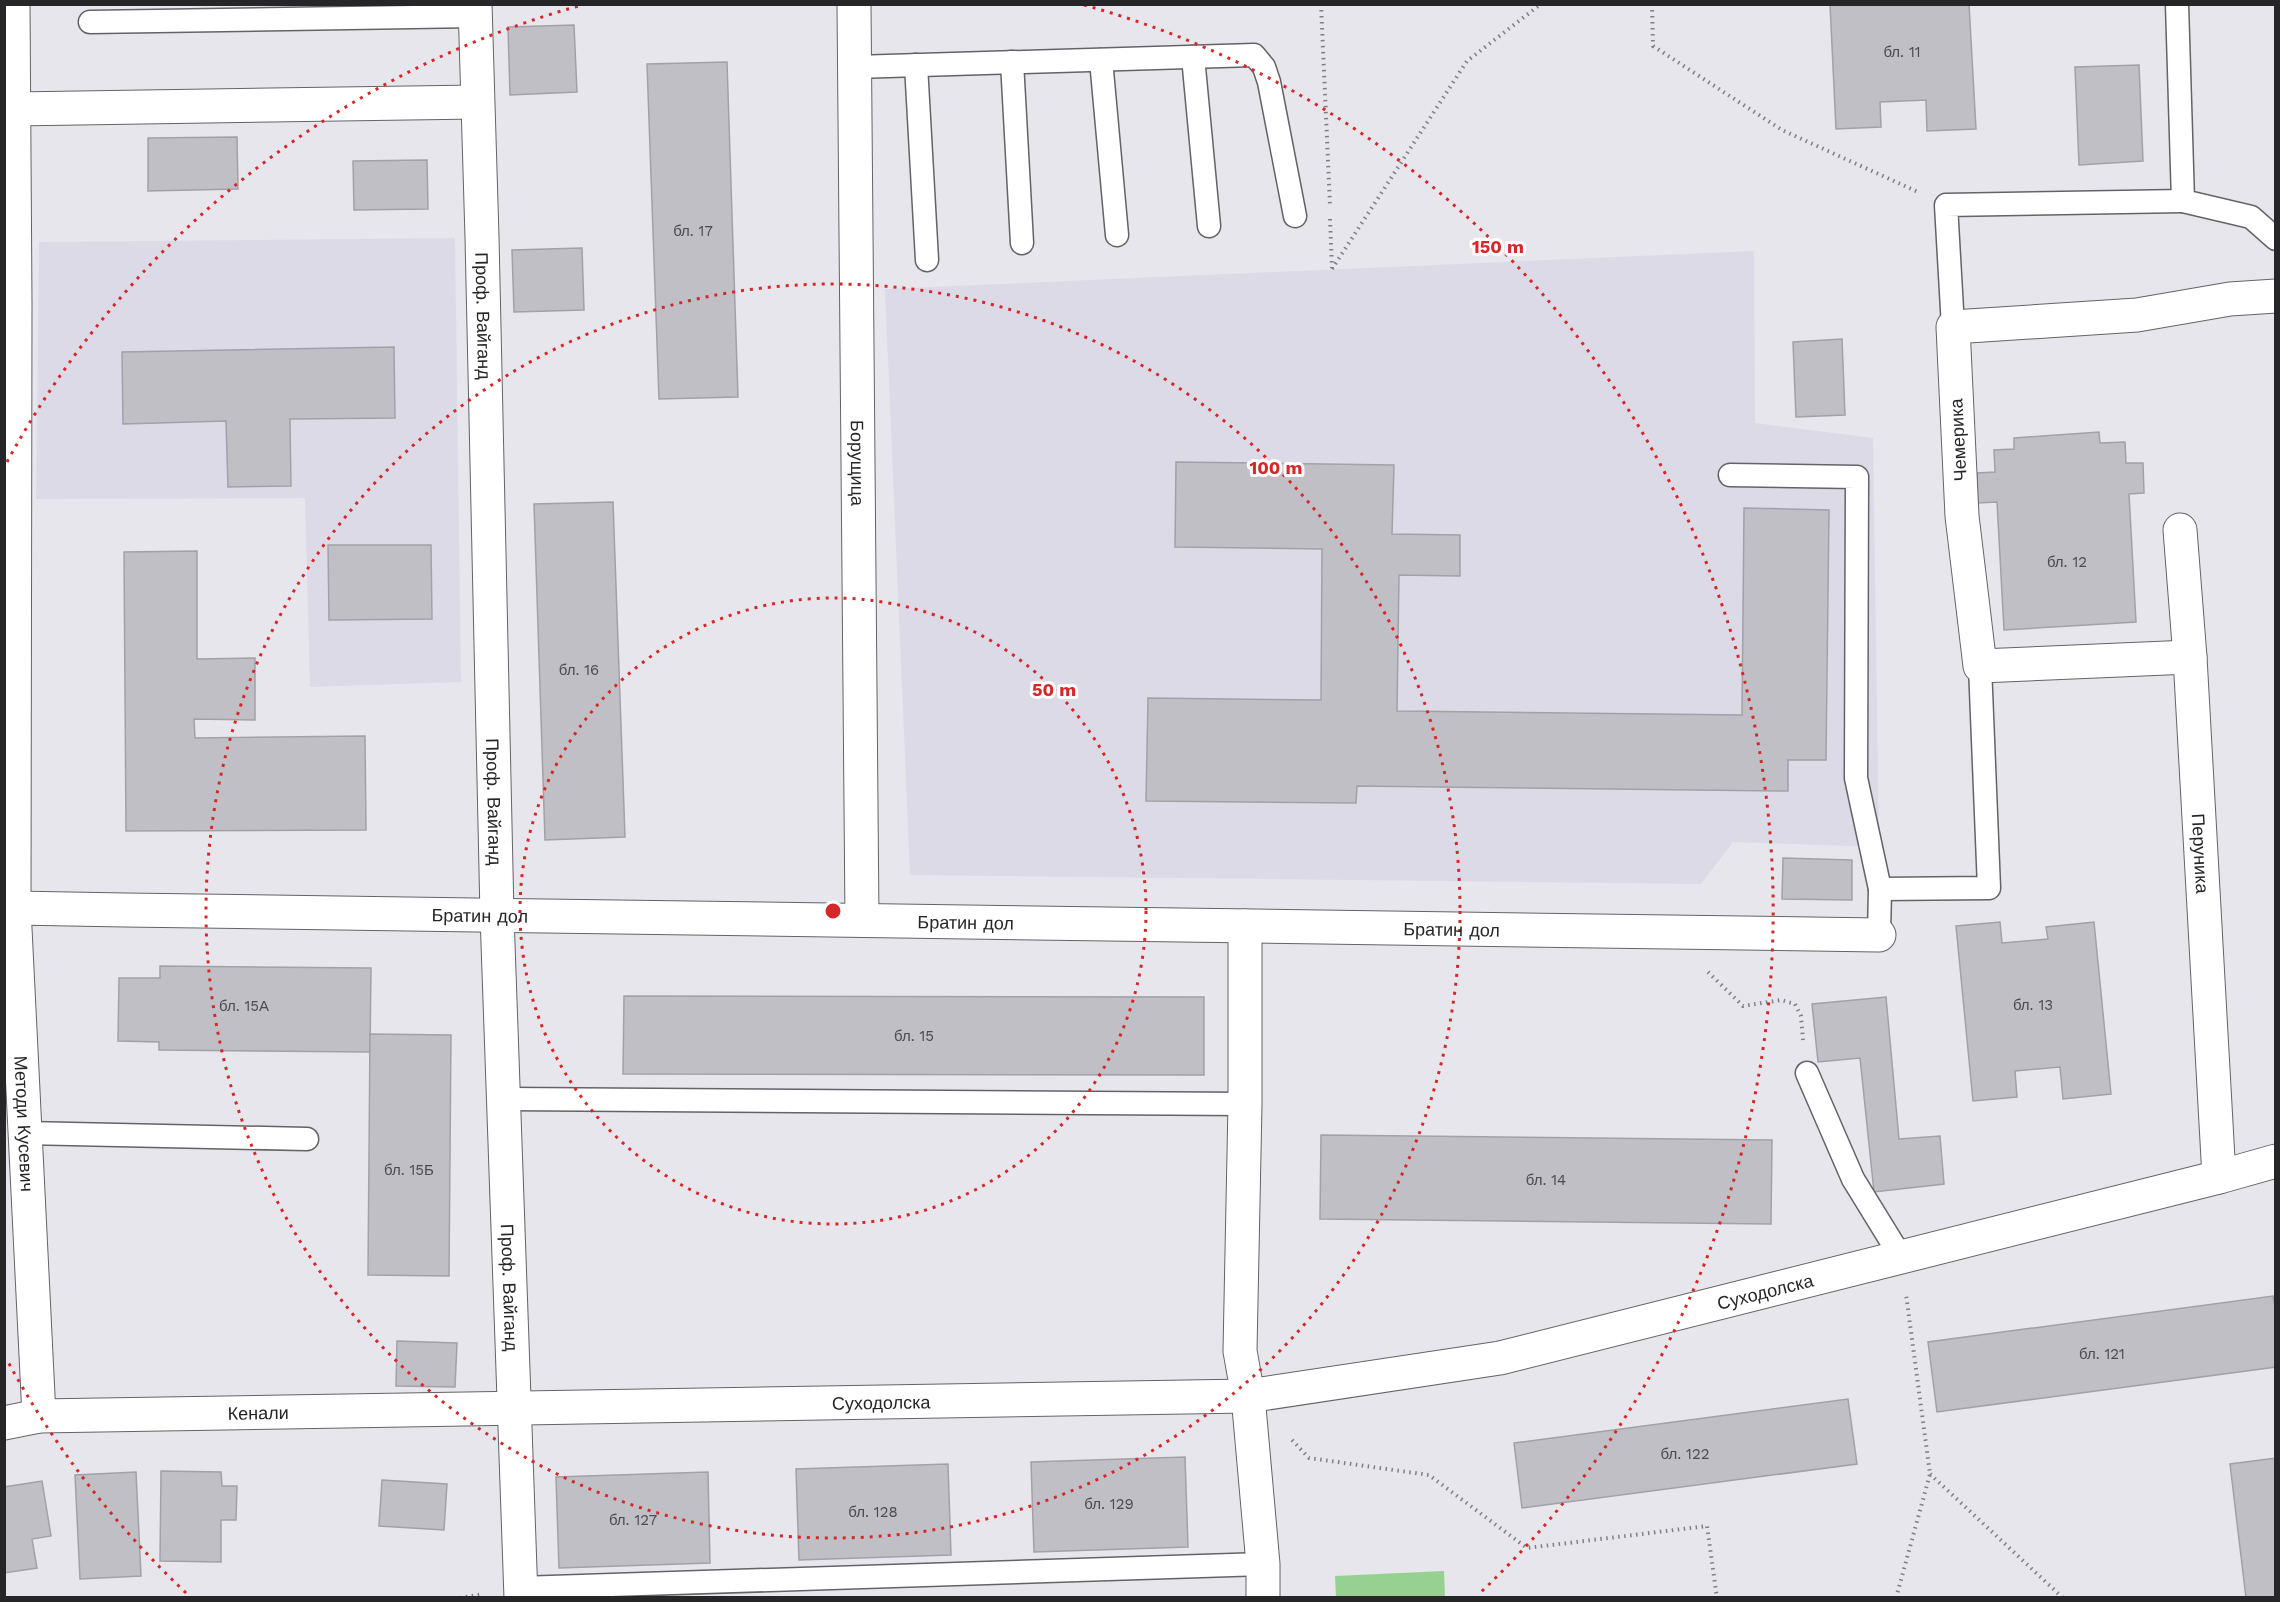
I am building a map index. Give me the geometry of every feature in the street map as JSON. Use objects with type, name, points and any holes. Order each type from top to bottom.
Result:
[{"type":"street","name":"Методи Кусевич","points":[[12,4],[14,109],[9,164],[9,909],[25,1133],[39,1416]]},
{"type":"street","name":"Борущица","points":[[854,4],[862,920]]},
{"type":"street","name":"Проф. Вайганд","points":[[475,10],[483,249],[497,915],[521,1593]]},
{"type":"street","points":[[14,109],[477,102]]},
{"type":"street","points":[[1953,327],[2137,315],[2229,299],[2276,296]]},
{"type":"street","name":"Чемерика","points":[[1953,327],[1962,516],[1980,666]]},
{"type":"street","name":"Перуника","points":[[2180,530],[2190,657],[2219,1177]]},
{"type":"street","points":[[1980,666],[2190,657]]},
{"type":"street","name":"Братин дол","points":[[9,909],[1880,935]]},
{"type":"street","points":[[1245,926],[1245,1104],[1240,1351],[1248,1396],[1263,1564],[1263,1598]]},
{"type":"street","name":"Суходолска","points":[[514,1410],[1248,1396],[1500,1358],[2276,1161]]},
{"type":"street","name":"Кенали","points":[[4,1423],[39,1416],[514,1410]]},
{"type":"lane","points":[[2177,4],[2183,201]]},
{"type":"lane","points":[[90,22],[475,10]]},
{"type":"lane","points":[[855,67],[1254,55],[1264,67],[1269,82],[1295,216]]},
{"type":"lane","points":[[1193,57],[1209,226]]},
{"type":"lane","points":[[1101,60],[1117,235]]},
{"type":"lane","points":[[1012,62],[1023,243]]},
{"type":"lane","points":[[916,65],[927,260]]},
{"type":"lane","points":[[1953,327],[1946,205],[2183,201],[2251,217],[2276,239]]},
{"type":"lane","name":"Братин дол","points":[[1730,475],[1857,477],[1856,778],[1880,889],[1880,935]]},
{"type":"lane","points":[[1880,889],[1989,888],[1980,666]]},
{"type":"lane","points":[[1807,1073],[1853,1179],[1901,1257]]},
{"type":"lane","points":[[503,1099],[1245,1104]]},
{"type":"lane","points":[[25,1133],[307,1139]]},
{"type":"lane","points":[[521,1593],[1263,1564]]},
{"type":"path","points":[[1321,4],[1332,269],[1467,61],[1540,4]]},
{"type":"path","points":[[1652,4],[1653,46],[1782,130],[1946,205]]},
{"type":"path","points":[[1684,933],[1703,967],[1743,1006],[1781,1000],[1794,1004],[1801,1016],[1807,1073]]},
{"type":"path","points":[[1896,1598],[1930,1474],[1901,1257]]},
{"type":"path","points":[[1248,1396],[1309,1458],[1429,1476],[1527,1548],[1707,1526],[1718,1598]]},
{"type":"path","points":[[1930,1474],[2063,1598]]},
{"type":"shaded area","points":[[455,238],[461,682],[310,687],[305,498],[36,499],[39,242]]},
{"type":"shaded area","points":[[1754,251],[1755,423],[1873,438],[1879,847],[1733,842],[1701,884],[910,875],[885,289]]},
{"type":"green space","points":[[1444,1571],[1445,1597],[1336,1597],[1335,1576]]},
{"type":"building","points":[[1830,4],[1969,4],[1976,129],[1927,131],[1926,100],[1880,102],[1881,127],[1836,129]]},
{"type":"building","points":[[574,25],[577,92],[510,95],[508,27]]},
{"type":"building","points":[[727,62],[738,397],[659,399],[647,64]]},
{"type":"building","points":[[2139,65],[2143,161],[2079,165],[2075,67]]},
{"type":"building","points":[[237,137],[238,189],[148,191],[148,138]]},
{"type":"building","points":[[427,160],[428,209],[354,210],[353,161]]},
{"type":"building","points":[[582,248],[584,310],[514,312],[512,250]]},
{"type":"building","points":[[1842,339],[1845,415],[1796,417],[1793,342]]},
{"type":"building","points":[[394,347],[395,418],[290,419],[291,486],[228,487],[226,421],[123,424],[122,352]]},
{"type":"building","points":[[2099,432],[2100,443],[2125,442],[2126,463],[2143,463],[2144,493],[2129,494],[2136,622],[2004,630],[1997,502],[1978,503],[1977,473],[1995,472],[1994,450],[2014,449],[2014,438]]},
{"type":"building","points":[[1176,462],[1394,465],[1392,534],[1460,535],[1460,576],[1399,575],[1397,711],[1742,715],[1744,508],[1829,510],[1826,760],[1788,760],[1788,791],[1357,786],[1356,803],[1146,801],[1148,698],[1321,700],[1322,549],[1175,547]]},
{"type":"building","points":[[613,502],[625,837],[545,840],[534,504]]},
{"type":"building","points":[[328,545],[431,545],[432,619],[329,620]]},
{"type":"building","points":[[197,551],[197,659],[255,658],[255,720],[194,719],[195,738],[365,736],[366,830],[126,831],[124,552]]},
{"type":"building","points":[[1783,858],[1852,860],[1852,900],[1782,899]]},
{"type":"building","points":[[2000,922],[2002,943],[2048,939],[2046,927],[2094,922],[2111,1094],[2063,1099],[2060,1067],[2015,1071],[2017,1097],[1973,1101],[1956,926]]},
{"type":"building","points":[[160,966],[371,968],[370,1052],[159,1050],[159,1042],[118,1041],[119,978],[160,978]]},
{"type":"building","points":[[624,996],[1204,997],[1204,1075],[623,1074]]},
{"type":"building","points":[[1886,997],[1899,1139],[1940,1136],[1944,1184],[1874,1192],[1860,1058],[1818,1062],[1812,1004]]},
{"type":"building","points":[[370,1034],[451,1035],[449,1276],[368,1275]]},
{"type":"building","points":[[1321,1135],[1772,1140],[1771,1224],[1320,1219]]},
{"type":"building","points":[[2273,1296],[2276,1313],[2276,1367],[1937,1412],[1928,1342]]},
{"type":"building","points":[[397,1341],[457,1343],[455,1387],[396,1386]]},
{"type":"building","points":[[1848,1399],[1857,1464],[1522,1508],[1514,1443]]},
{"type":"building","points":[[1185,1457],[1188,1547],[1034,1552],[1031,1462]]},
{"type":"building","points":[[2276,1458],[2276,1598],[2246,1598],[2230,1464]]},
{"type":"building","points":[[948,1464],[951,1555],[799,1560],[796,1469]]},
{"type":"building","points":[[161,1471],[221,1472],[222,1486],[237,1486],[236,1520],[221,1520],[221,1562],[160,1561]]},
{"type":"building","points":[[136,1472],[141,1576],[80,1579],[75,1475]]},
{"type":"building","points":[[708,1472],[710,1563],[559,1568],[556,1477]]},
{"type":"building","points":[[382,1480],[447,1484],[444,1530],[379,1526]]},
{"type":"building","points":[[42,1481],[51,1536],[32,1539],[37,1568],[4,1573],[4,1487]]}]
